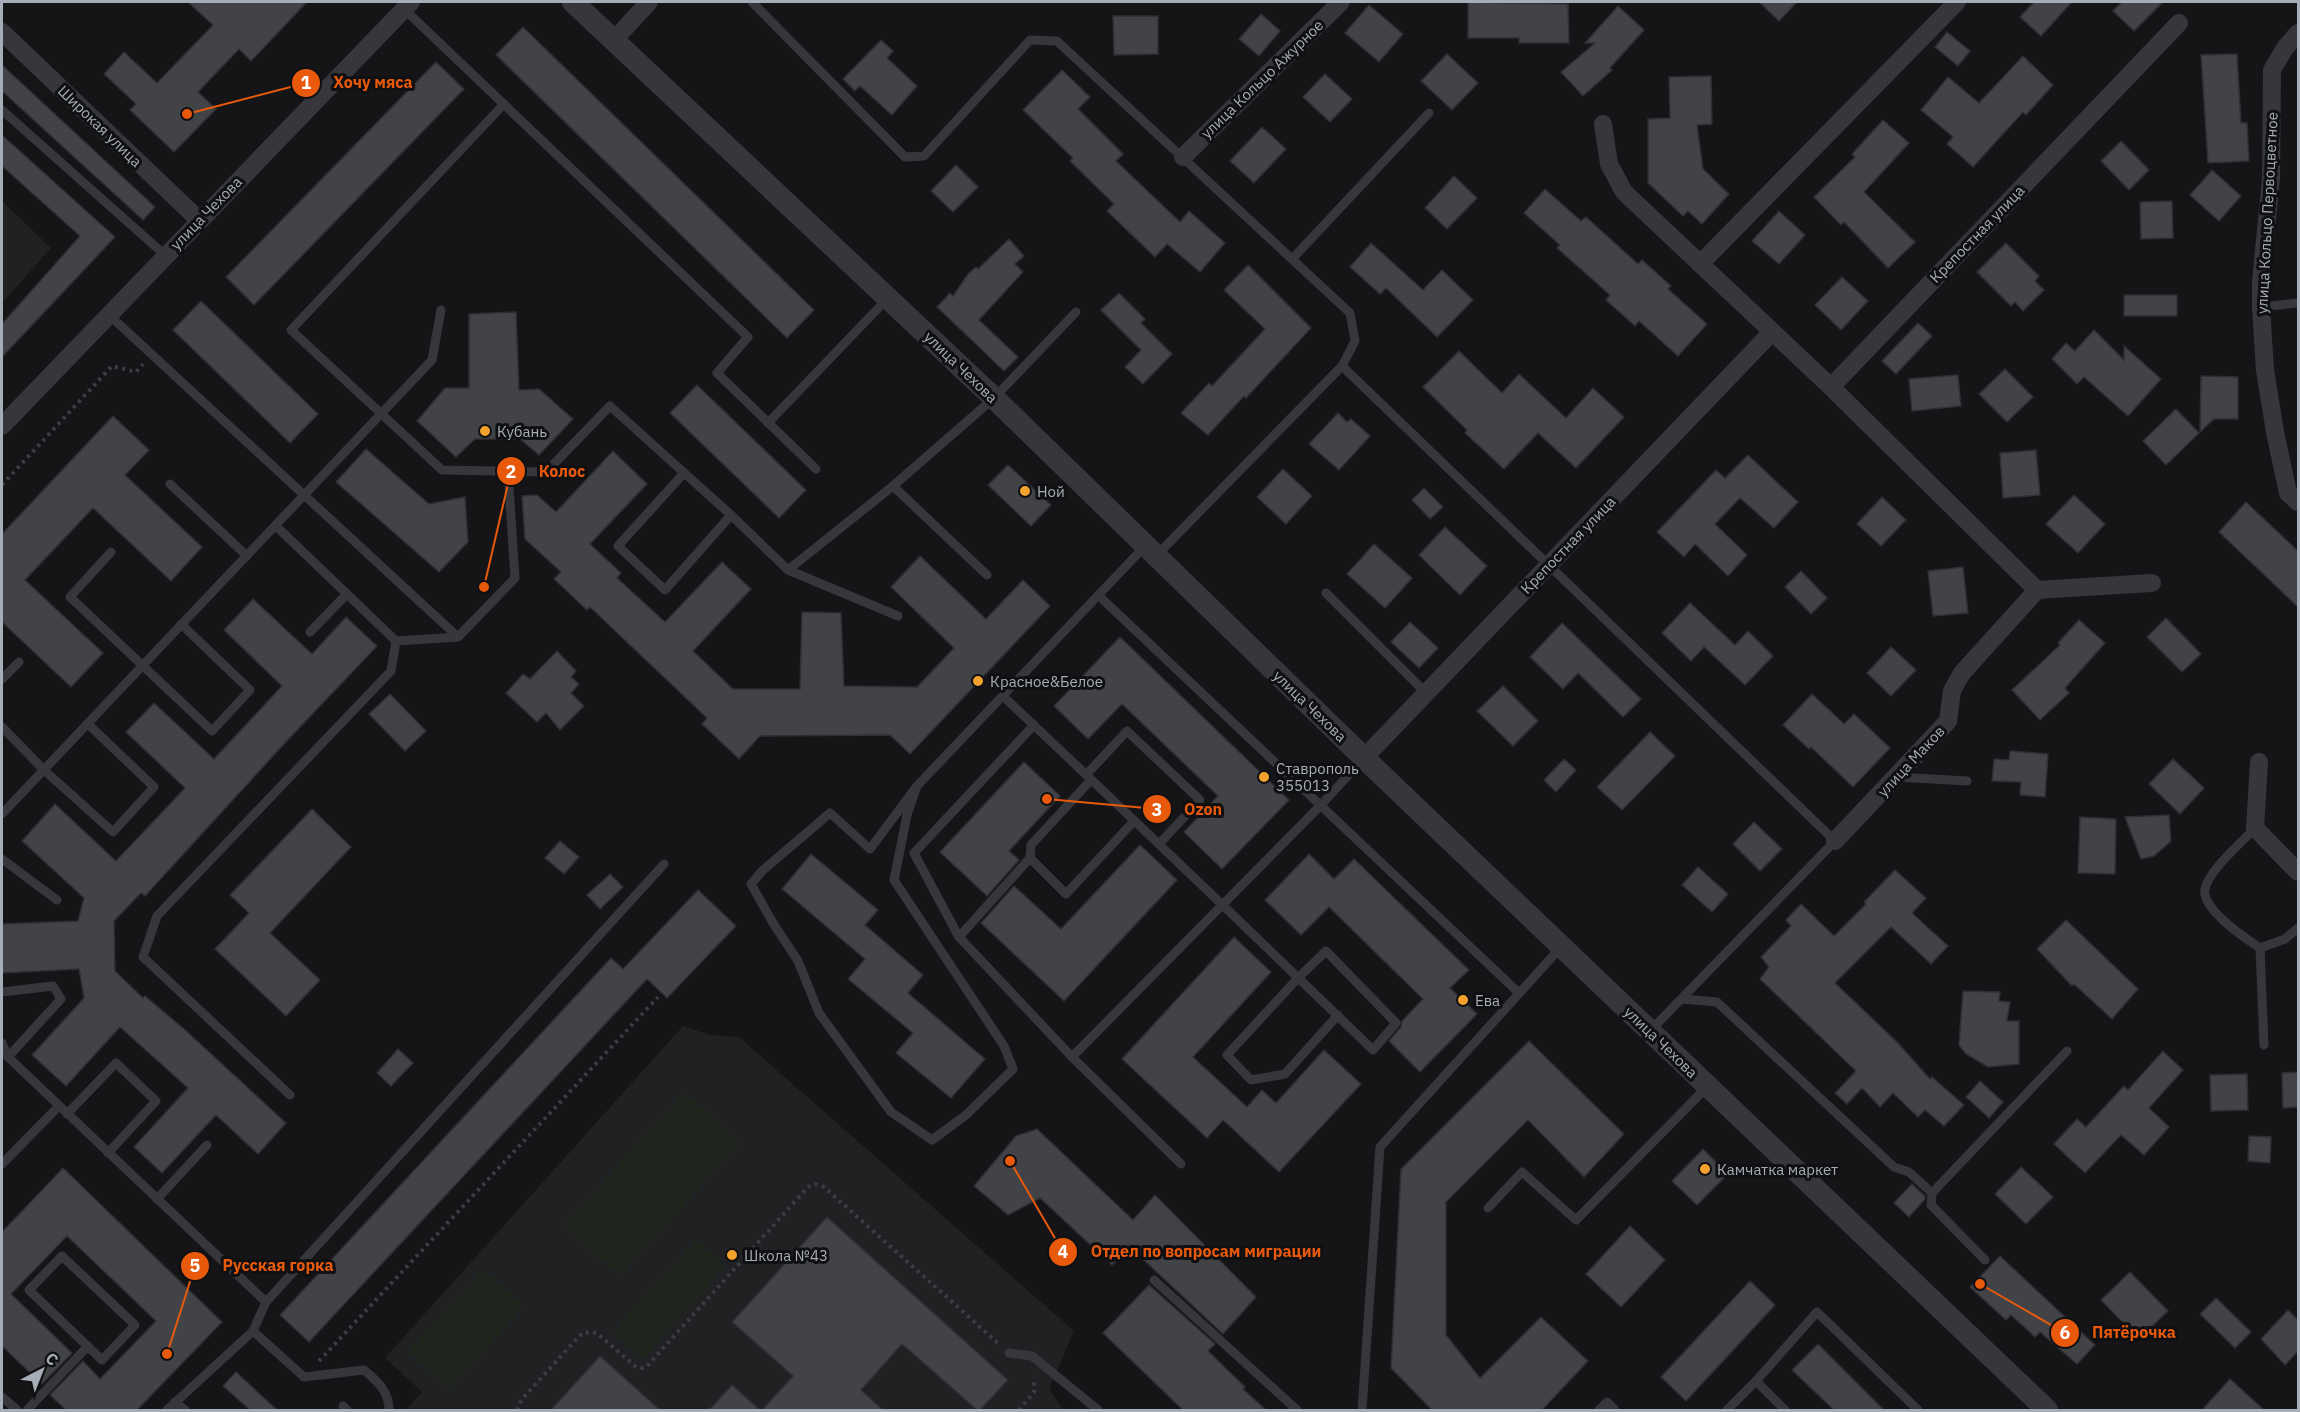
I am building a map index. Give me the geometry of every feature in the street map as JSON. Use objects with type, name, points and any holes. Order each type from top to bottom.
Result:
[{"type":"street","name":"улица Чехова","points":[[573,2],[994,398],[1364,758],[2047,1410]]},
{"type":"street","points":[[614,40],[649,2]]},
{"type":"street","name":"улица Кольцо Ажурное","points":[[1183,157],[1341,2]]},
{"type":"street","points":[[1700,264],[1957,2]]},
{"type":"street","name":"улица Чехова","points":[[2,426],[408,5]]},
{"type":"street","name":"Крепостная улица","points":[[1830,387],[2179,23]]},
{"type":"street","name":"Широкая улица","points":[[2,32],[199,220]]},
{"type":"street","name":"улица Кольцо Первоцветное","points":[[2298,33],[2285,48],[2272,70],[2271,178],[2261,282],[2265,370],[2275,432],[2288,493],[2298,502]]},
{"type":"street","points":[[1603,124],[1609,164],[1624,192],[1830,387],[2037,590],[2152,583]]},
{"type":"street","name":"Крепостная улица","points":[[1364,758],[1772,332]]},
{"type":"street","name":"улица Маков","points":[[1835,841],[1948,721],[1952,691],[1962,673],[2037,590]]},
{"type":"street","points":[[2259,762],[2255,828],[2298,872]]},
{"type":"lane","points":[[752,2],[905,157],[924,156],[1030,40],[1057,41],[1350,313],[1355,342],[1342,366],[1151,550],[1098,595],[1004,697],[917,786],[870,849],[830,813],[762,871],[751,884],[798,961],[819,1013],[891,1113],[932,1140],[966,1115],[1013,1069],[1004,1046],[894,880],[907,815],[917,786]]},
{"type":"lane","points":[[408,5],[504,104],[748,337],[717,373],[816,469]]},
{"type":"lane","points":[[504,104],[291,330],[442,470],[546,472],[610,406],[731,515],[788,570],[898,616]]},
{"type":"lane","points":[[2,110],[165,255]]},
{"type":"lane","points":[[1293,258],[1429,113]]},
{"type":"lane","points":[[768,423],[888,298]]},
{"type":"lane","points":[[2261,307],[2298,303]]},
{"type":"lane","points":[[2,814],[432,360],[441,310]]},
{"type":"lane","points":[[788,570],[893,486],[994,398],[1076,312]]},
{"type":"lane","points":[[108,314],[458,637]]},
{"type":"lane","points":[[1342,366],[1835,841],[1650,1030]]},
{"type":"lane","points":[[276,526],[396,641],[458,637],[515,578],[508,471]]},
{"type":"lane","points":[[684,473],[618,546],[665,590],[731,515]]},
{"type":"lane","points":[[170,484],[247,556]]},
{"type":"lane","points":[[893,486],[987,576]]},
{"type":"lane","points":[[111,552],[70,597],[212,730],[250,690],[181,624]]},
{"type":"lane","points":[[1326,593],[1426,693]]},
{"type":"lane","points":[[310,632],[347,594]]},
{"type":"lane","points":[[1098,595],[1519,993]]},
{"type":"lane","points":[[290,1095],[143,957],[157,916],[391,671],[396,641]]},
{"type":"lane","points":[[2,679],[19,662]]},
{"type":"lane","points":[[1004,697],[1160,843],[1298,978],[1338,1016],[1373,1050],[1396,1023],[1326,951],[1298,978],[1227,1054],[1251,1080],[1285,1074],[1338,1016]]},
{"type":"lane","points":[[2,727],[44,770],[113,832],[154,787],[88,724]]},
{"type":"lane","points":[[1034,725],[914,853],[959,937],[1072,1057],[1181,1164]]},
{"type":"lane","points":[[959,937],[1030,858],[1031,845],[1127,731],[1200,800],[1160,843]]},
{"type":"lane","points":[[1072,1057],[1320,806],[1364,758]]},
{"type":"lane","points":[[1896,777],[1967,782]]},
{"type":"lane","points":[[1030,858],[1066,894],[1134,821]]},
{"type":"lane","points":[[2255,828],[2211,876],[2204,890],[2208,904],[2241,936],[2260,948]]},
{"type":"lane","points":[[2,859],[57,900]]},
{"type":"lane","points":[[167,1410],[253,1331],[266,1302],[664,864]]},
{"type":"lane","points":[[2260,948],[2285,939],[2298,928]]},
{"type":"lane","points":[[1362,1410],[1380,1147],[1562,946]]},
{"type":"lane","points":[[2260,948],[2264,1045]]},
{"type":"lane","points":[[2,992],[53,986],[61,999],[8,1057]]},
{"type":"lane","points":[[1682,999],[1717,1002],[1894,1167],[1909,1172],[1932,1193]]},
{"type":"lane","points":[[2,1043],[8,1057],[266,1302]]},
{"type":"lane","points":[[1985,1260],[1931,1205],[1932,1193],[2067,1051]]},
{"type":"lane","points":[[68,1114],[116,1063],[156,1101],[108,1152]]},
{"type":"lane","points":[[1488,1208],[1522,1172],[1576,1220],[1707,1087]]},
{"type":"lane","points":[[2,1164],[59,1106]]},
{"type":"lane","points":[[157,1199],[207,1145]]},
{"type":"lane","points":[[62,1256],[135,1325],[102,1360],[88,1346],[28,1290],[62,1256]]},
{"type":"lane","points":[[1154,1280],[1297,1410]]},
{"type":"lane","points":[[1728,1410],[1817,1312],[1918,1410]]},
{"type":"lane","points":[[253,1331],[304,1377],[364,1370],[384,1389],[389,1410]]},
{"type":"lane","points":[[27,1410],[88,1346]]},
{"type":"lane","points":[[1009,1353],[1032,1356],[1098,1410]]},
{"type":"lane","points":[[1756,1381],[1785,1410]]},
{"type":"lane","points":[[2,1397],[17,1410]]},
{"type":"lane","points":[[175,1402],[185,1410]]},
{"type":"lane","points":[[1599,1410],[1607,1402],[1615,1410]]},
{"type":"path","points":[[2,485],[112,366],[136,372],[152,355]]},
{"type":"path","points":[[304,1377],[658,997]]},
{"type":"path","points":[[517,1410],[522,1399],[582,1333],[598,1334],[634,1366],[640,1368],[646,1366],[808,1186],[813,1185],[824,1187],[1030,1372],[1035,1379],[1034,1392],[1019,1410]]},
{"type":"shaded area","points":[[2,201],[51,248],[2,303]]},
{"type":"shaded area","name":"Школа №43","points":[[683,1026],[710,1035],[739,1037],[1074,1331],[1049,1389],[1063,1410],[406,1410],[422,1392],[385,1358]]},
{"type":"shaded area","points":[[684,1092],[740,1142],[620,1276],[564,1226]]},
{"type":"shaded area","points":[[696,1240],[725,1266],[642,1360],[612,1333]]},
{"type":"shaded area","points":[[483,1269],[524,1306],[449,1390],[408,1352]]},
{"type":"building","points":[[188,2],[307,2],[251,61],[239,49],[198,92],[216,109],[174,152],[130,110],[136,104],[104,74],[124,52],[157,83],[213,25]]},
{"type":"building","points":[[1468,2],[1568,4],[1569,43],[1519,43],[1519,38],[1468,38]]},
{"type":"building","points":[[1759,2],[1797,2],[1779,21]]},
{"type":"building","points":[[2034,2],[2072,2],[2041,36],[2020,17]]},
{"type":"building","points":[[2122,2],[2163,2],[2134,31],[2113,11]]},
{"type":"building","points":[[1369,5],[1403,34],[1379,62],[1345,33]]},
{"type":"building","points":[[1618,6],[1644,30],[1610,68],[1612,70],[1583,96],[1561,72],[1595,43],[1585,43]]},
{"type":"building","points":[[1261,14],[1280,31],[1259,56],[1239,39]]},
{"type":"building","points":[[1113,16],[1158,16],[1158,54],[1114,55]]},
{"type":"building","points":[[523,27],[814,310],[787,338],[496,55]]},
{"type":"building","points":[[1947,32],[1970,51],[1958,66],[1935,47]]},
{"type":"building","points":[[881,40],[893,51],[887,58],[917,86],[892,115],[860,86],[855,91],[843,79]]},
{"type":"building","points":[[1447,54],[1478,83],[1452,110],[1421,81]]},
{"type":"building","points":[[2237,54],[2241,123],[2247,123],[2249,161],[2208,163],[2201,55]]},
{"type":"building","points":[[2023,56],[2053,85],[2026,115],[2023,112],[1973,167],[1947,144],[1953,137],[1921,110],[1948,77],[1979,103]]},
{"type":"building","points":[[436,62],[464,89],[254,305],[226,277]]},
{"type":"building","points":[[2,65],[155,207],[143,220],[2,91]]},
{"type":"building","points":[[1062,70],[1090,97],[1078,109],[1123,154],[1116,161],[1180,222],[1189,211],[1225,243],[1200,272],[1167,244],[1155,257],[1107,211],[1114,204],[1070,161],[1073,158],[1023,110]]},
{"type":"building","points":[[1325,74],[1352,99],[1330,122],[1303,97]]},
{"type":"building","points":[[1711,76],[1712,124],[1697,125],[1703,169],[1729,194],[1702,224],[1688,211],[1683,216],[1648,183],[1648,119],[1670,118],[1669,77]]},
{"type":"building","points":[[1883,120],[1909,143],[1864,192],[1915,242],[1888,268],[1844,222],[1841,225],[1814,197],[1855,157],[1852,154]]},
{"type":"building","points":[[1262,127],[1286,149],[1254,183],[1230,161]]},
{"type":"building","points":[[2,135],[115,237],[2,357],[2,324],[80,236],[2,166]]},
{"type":"building","points":[[2121,141],[2149,170],[2129,190],[2101,161]]},
{"type":"building","points":[[956,165],[978,187],[953,212],[931,191]]},
{"type":"building","points":[[2212,170],[2241,196],[2219,221],[2190,195]]},
{"type":"building","points":[[1454,176],[1477,198],[1447,229],[1425,208]]},
{"type":"building","points":[[1545,189],[1581,221],[1586,217],[1638,264],[1642,260],[1671,286],[1668,289],[1707,324],[1678,356],[1639,321],[1635,326],[1606,300],[1610,295],[1557,248],[1560,245],[1524,213]]},
{"type":"building","points":[[2172,201],[2173,238],[2141,239],[2140,202]]},
{"type":"building","points":[[1779,211],[1805,235],[1779,264],[1752,241]]},
{"type":"building","points":[[1009,239],[1024,256],[1015,264],[1023,272],[979,320],[1018,357],[1004,371],[937,307],[950,293],[953,296],[968,274],[976,267],[978,269]]},
{"type":"building","points":[[1371,243],[1423,290],[1442,270],[1473,300],[1437,337],[1386,288],[1380,294],[1350,267]]},
{"type":"building","points":[[2006,243],[2039,276],[2035,281],[2044,290],[2023,311],[2015,302],[2011,306],[1977,272]]},
{"type":"building","points":[[1248,265],[1311,328],[1208,435],[1181,413],[1209,383],[1212,386],[1265,329],[1224,290]]},
{"type":"building","points":[[1842,277],[1868,301],[1841,330],[1815,305]]},
{"type":"building","points":[[1119,293],[1145,319],[1141,323],[1172,354],[1143,384],[1125,367],[1141,350],[1101,310]]},
{"type":"building","points":[[2124,295],[2177,295],[2177,316],[2124,316]]},
{"type":"building","points":[[201,301],[318,414],[290,443],[173,330]]},
{"type":"building","points":[[516,312],[519,390],[539,389],[573,419],[539,455],[520,439],[475,439],[456,457],[417,421],[445,388],[469,388],[469,314]]},
{"type":"building","points":[[1918,323],[1932,336],[1896,374],[1882,361]]},
{"type":"building","points":[[2094,330],[2124,360],[2124,346],[2161,379],[2128,416],[2084,377],[2077,384],[2052,359],[2066,343],[2075,351]]},
{"type":"building","points":[[1459,351],[1502,393],[1519,374],[1566,418],[1593,388],[1624,417],[1576,468],[1538,433],[1504,469],[1465,433],[1467,430],[1423,387]]},
{"type":"building","points":[[2005,369],[2033,397],[2007,422],[1979,394]]},
{"type":"building","points":[[1958,375],[1961,406],[1912,411],[1909,379]]},
{"type":"building","points":[[2201,376],[2238,377],[2238,419],[2214,419],[2200,432]]},
{"type":"building","points":[[697,385],[806,490],[779,518],[670,413]]},
{"type":"building","points":[[2176,409],[2199,433],[2166,465],[2143,441]]},
{"type":"building","points":[[1338,413],[1347,422],[1351,419],[1370,436],[1339,470],[1309,444]]},
{"type":"building","points":[[113,416],[149,450],[125,475],[202,547],[171,581],[93,508],[25,580],[103,653],[71,687],[2,622],[2,534]]},
{"type":"building","points":[[366,449],[429,504],[465,497],[468,542],[439,572],[336,482]]},
{"type":"building","points":[[2036,450],[2040,495],[2003,498],[2000,453]]},
{"type":"building","points":[[613,451],[647,484],[590,544],[621,573],[617,578],[665,622],[722,562],[751,589],[693,651],[733,689],[800,689],[802,612],[841,613],[844,686],[917,687],[954,648],[891,587],[920,556],[986,619],[1023,580],[1050,606],[910,754],[890,735],[760,736],[739,759],[702,724],[707,718],[590,607],[587,610],[554,579],[561,572],[525,539],[522,496],[537,495],[556,512]]},
{"type":"building","points":[[1748,455],[1798,502],[1774,528],[1740,498],[1715,524],[1747,555],[1728,576],[1695,544],[1684,557],[1657,532],[1716,470],[1725,478]]},
{"type":"building","points":[[1008,465],[1051,505],[1031,526],[988,485]]},
{"type":"building","points":[[1283,469],[1312,496],[1286,524],[1257,497]]},
{"type":"building","points":[[1424,488],[1443,507],[1430,519],[1412,500]]},
{"type":"building","points":[[2074,495],[2105,524],[2078,553],[2046,524]]},
{"type":"building","points":[[1882,497],[1906,520],[1881,546],[1857,524]]},
{"type":"building","points":[[2246,502],[2298,551],[2298,607],[2219,532]]},
{"type":"building","points":[[1445,527],[1487,566],[1460,595],[1419,555]]},
{"type":"building","points":[[1374,544],[1412,578],[1385,608],[1347,574]]},
{"type":"building","points":[[1963,567],[1968,613],[1933,616],[1928,571]]},
{"type":"building","points":[[1801,571],[1827,598],[1811,614],[1785,587]]},
{"type":"building","points":[[253,599],[312,654],[346,617],[377,646],[145,896],[141,893],[114,921],[115,971],[143,998],[145,996],[184,1029],[286,1123],[258,1154],[216,1115],[162,1173],[134,1147],[188,1088],[120,1027],[66,1086],[32,1055],[84,998],[79,969],[2,973],[2,924],[78,921],[84,898],[22,841],[55,804],[116,861],[185,788],[126,732],[154,703],[214,759],[282,686],[224,630]]},
{"type":"building","points":[[1690,603],[1735,645],[1748,631],[1773,656],[1745,685],[1704,647],[1691,661],[1662,633]]},
{"type":"building","points":[[2166,618],[2201,654],[2182,672],[2147,637]]},
{"type":"building","points":[[2079,620],[2105,643],[2065,688],[2069,693],[2040,720],[2012,690],[2060,645],[2058,643]]},
{"type":"building","points":[[1410,622],[1438,648],[1419,668],[1391,642]]},
{"type":"building","points":[[1562,623],[1641,699],[1623,717],[1578,673],[1563,689],[1530,657]]},
{"type":"building","points":[[1120,637],[1289,800],[1222,869],[1184,832],[1218,796],[1122,704],[1088,739],[1054,706]]},
{"type":"building","points":[[1891,647],[1916,670],[1891,696],[1867,673]]},
{"type":"building","points":[[557,651],[576,671],[571,677],[579,684],[571,693],[584,706],[560,730],[546,713],[537,722],[506,693],[523,674],[530,679]]},
{"type":"building","points":[[1503,686],[1538,721],[1513,746],[1477,711]]},
{"type":"building","points":[[390,694],[426,731],[405,751],[369,714]]},
{"type":"building","points":[[1812,694],[1844,724],[1854,714],[1890,748],[1853,787],[1811,747],[1809,749],[1783,725]]},
{"type":"building","points":[[1650,732],[1675,756],[1622,810],[1597,787]]},
{"type":"building","points":[[2010,751],[2048,754],[2045,797],[2020,795],[2021,782],[1992,781],[1994,759],[2009,760]]},
{"type":"building","points":[[1564,759],[1576,770],[1556,792],[1544,780]]},
{"type":"building","points":[[2173,759],[2204,788],[2180,814],[2149,784]]},
{"type":"building","points":[[1024,762],[1060,796],[1009,851],[1019,860],[987,896],[940,852]]},
{"type":"building","points":[[312,809],[351,847],[270,933],[320,980],[286,1016],[215,949],[249,913],[230,895]]},
{"type":"building","points":[[2169,815],[2171,841],[2154,856],[2141,859],[2125,817]]},
{"type":"building","points":[[2080,817],[2116,819],[2115,874],[2078,873]]},
{"type":"building","points":[[1754,822],[1782,849],[1760,871],[1733,844]]},
{"type":"building","points":[[560,841],[579,857],[564,874],[545,858]]},
{"type":"building","points":[[1140,845],[1177,880],[1064,1001],[981,923],[1014,886],[1061,929]]},
{"type":"building","points":[[811,854],[878,910],[865,925],[923,975],[908,993],[985,1059],[951,1098],[896,1053],[913,1033],[848,979],[865,959],[782,889]]},
{"type":"building","points":[[1309,854],[1334,879],[1354,859],[1469,970],[1450,988],[1477,1014],[1420,1072],[1389,1041],[1401,1027],[1402,1021],[1423,999],[1329,907],[1301,935],[1265,900]]},
{"type":"building","points":[[1698,867],[1728,894],[1712,912],[1682,885]]},
{"type":"building","points":[[1895,870],[1926,898],[1912,913],[1948,946],[1931,964],[1891,927],[1835,983],[1897,1042],[1930,1079],[1932,1077],[1964,1105],[1944,1126],[1925,1110],[1918,1117],[1893,1093],[1880,1107],[1862,1088],[1847,1104],[1835,1093],[1856,1071],[1760,979],[1769,967],[1761,957],[1791,926],[1786,920],[1801,904],[1834,936]]},
{"type":"building","points":[[610,874],[623,887],[600,909],[587,895]]},
{"type":"building","points":[[698,890],[736,926],[667,998],[647,979],[309,1342],[280,1315],[611,958],[623,969]]},
{"type":"building","points":[[2066,920],[2138,989],[2112,1019],[2074,984],[2072,986],[2037,949]]},
{"type":"building","points":[[1234,937],[1271,972],[1193,1057],[1247,1107],[1262,1090],[1276,1103],[1324,1050],[1361,1084],[1279,1172],[1223,1120],[1207,1138],[1122,1059]]},
{"type":"building","points":[[1963,991],[2000,992],[1999,1001],[2010,1002],[2007,1021],[2019,1021],[2019,1064],[1988,1067],[1966,1054],[1962,1049],[1959,1045]]},
{"type":"building","points":[[1529,1041],[1624,1134],[1584,1177],[1528,1120],[1446,1202],[1446,1335],[1480,1378],[1541,1317],[1588,1361],[1542,1410],[1432,1410],[1391,1368],[1401,1169]]},
{"type":"building","points":[[398,1049],[413,1063],[391,1086],[377,1073]]},
{"type":"building","points":[[2163,1051],[2183,1070],[2149,1108],[2169,1127],[2144,1155],[2121,1135],[2085,1173],[2054,1144],[2077,1119],[2086,1127],[2124,1086],[2128,1090]]},
{"type":"building","points":[[2298,1072],[2298,1107],[2283,1108],[2282,1073]]},
{"type":"building","points":[[2247,1074],[2248,1110],[2211,1111],[2210,1075]]},
{"type":"building","points":[[1980,1081],[2003,1102],[1989,1118],[1966,1097]]},
{"type":"building","points":[[1037,1129],[1133,1220],[1155,1195],[1256,1297],[1223,1334],[1130,1247],[1112,1265],[1040,1198],[1008,1215],[974,1186],[1016,1136]]},
{"type":"building","points":[[2249,1136],[2271,1137],[2270,1163],[2248,1161]]},
{"type":"building","points":[[1703,1149],[1728,1174],[1697,1205],[1672,1181]]},
{"type":"building","points":[[2021,1167],[2053,1197],[2026,1224],[1995,1194]]},
{"type":"building","points":[[63,1168],[222,1322],[137,1410],[66,1410],[50,1395],[83,1361],[100,1379],[156,1321],[67,1236],[11,1294],[72,1353],[42,1384],[2,1346],[2,1232]]},
{"type":"building","points":[[1912,1184],[1925,1196],[1925,1199],[1909,1217],[1894,1203]]},
{"type":"building","points":[[827,1217],[1008,1380],[980,1410],[977,1410],[902,1344],[861,1390],[883,1410],[762,1410],[793,1376],[732,1322]]},
{"type":"building","points":[[1630,1226],[1665,1260],[1621,1307],[1586,1274]]},
{"type":"building","points":[[2000,1256],[2095,1345],[2077,1364],[2040,1332],[2035,1337],[2011,1315],[2006,1320],[1970,1287]]},
{"type":"building","points":[[2130,1272],[2168,1311],[2139,1339],[2101,1300]]},
{"type":"building","points":[[1750,1281],[1775,1305],[1686,1401],[1661,1377]]},
{"type":"building","points":[[1149,1285],[1215,1344],[1208,1351],[1266,1410],[1183,1410],[1103,1333]]},
{"type":"building","points":[[2216,1298],[2251,1332],[2235,1348],[2200,1314]]},
{"type":"building","points":[[2288,1310],[2298,1320],[2298,1351],[2285,1365],[2261,1339]]},
{"type":"building","points":[[1818,1344],[1884,1410],[1834,1410],[1792,1370]]},
{"type":"building","points":[[600,1356],[660,1410],[551,1410]]},
{"type":"building","points":[[236,1372],[277,1410],[250,1410],[223,1386]]},
{"type":"building","points":[[2230,1379],[2264,1410],[2202,1410]]},
{"type":"building","points":[[732,1385],[760,1410],[709,1410]]},
{"type":"place","name":"Хочу мяса","points":[[187,114]]},
{"type":"place","name":"Кубань","points":[[485,431]]},
{"type":"place","name":"Ной","points":[[1025,491]]},
{"type":"place","name":"Колос","points":[[484,587]]},
{"type":"place","name":"Красное&Белое","points":[[978,681]]},
{"type":"place","name":"Ставрополь 355013","points":[[1264,777]]},
{"type":"place","name":"Ozon","points":[[1047,799]]},
{"type":"place","name":"Ева","points":[[1463,1000]]},
{"type":"place","name":"Отдел по вопросам миграции","points":[[1010,1161]]},
{"type":"place","name":"Камчатка маркет","points":[[1705,1169]]},
{"type":"place","name":"Школа №43","points":[[732,1255]]},
{"type":"place","name":"Пятёрочка","points":[[1980,1284]]},
{"type":"place","name":"Русская горка","points":[[167,1354]]}]
